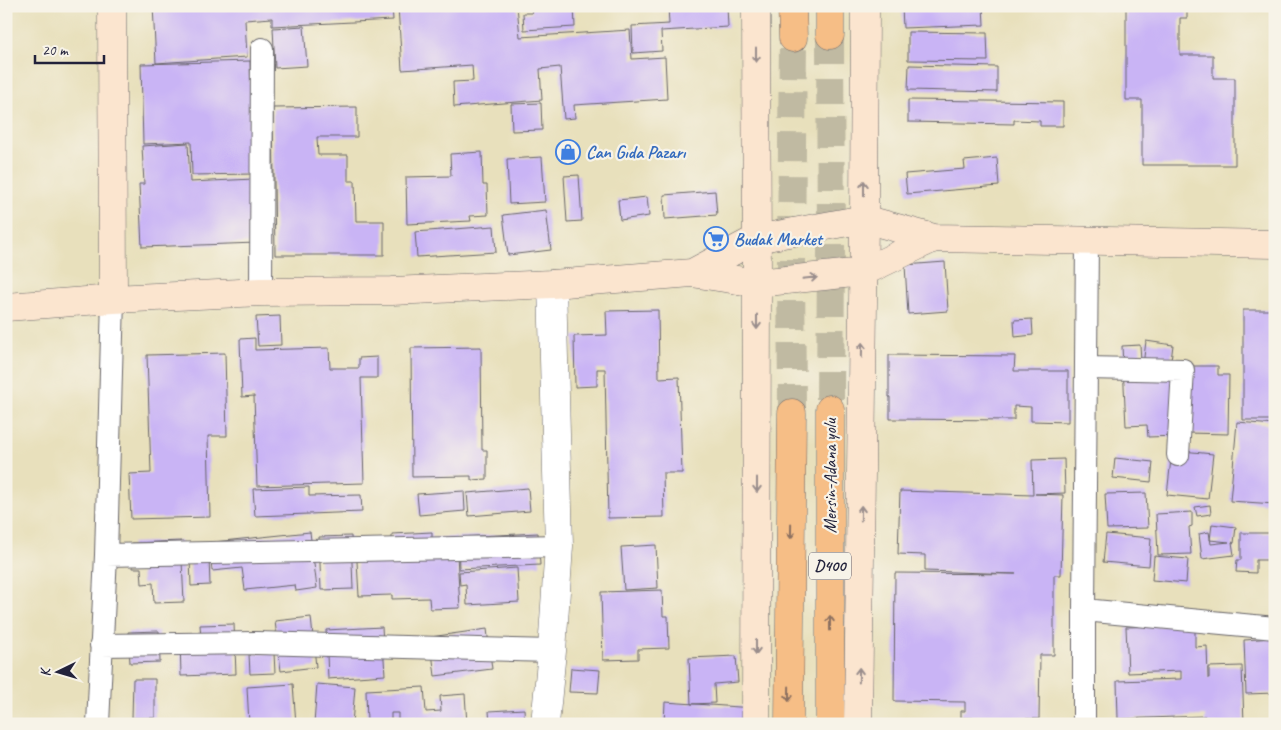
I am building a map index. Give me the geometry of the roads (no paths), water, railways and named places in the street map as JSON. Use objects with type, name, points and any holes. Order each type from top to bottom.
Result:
[{"type":"highway","points":[[792,6],[793,38]]},
{"type":"highway","points":[[830,6],[830,35]]},
{"type":"highway","name":"Mersin-Adana yolu","points":[[830,409],[830,724]]},
{"type":"highway","name":"D400","points":[[789,724],[792,412]]},
{"type":"main road","points":[[112,6],[113,299]]},
{"type":"main road","points":[[756,6],[756,724]]},
{"type":"main road","points":[[858,724],[865,6]]},
{"type":"main road","points":[[692,273],[756,239],[864,219],[934,238],[1275,244]]},
{"type":"main road","points":[[6,306],[261,292],[392,291],[552,284],[692,273],[757,283],[863,272],[934,238]]},
{"type":"street","points":[[261,292],[262,49]]},
{"type":"street","points":[[1084,724],[1087,240]]},
{"type":"street","points":[[545,724],[560,546],[552,284]]},
{"type":"street","points":[[98,724],[106,555],[113,299]]},
{"type":"street","points":[[1086,368],[1183,370],[1178,455]]},
{"type":"street","points":[[106,555],[560,546]]},
{"type":"street","points":[[1084,610],[1275,628]]},
{"type":"street","points":[[102,645],[257,643],[552,651]]},
{"type":"tunnel","points":[[830,35],[830,409]]},
{"type":"tunnel","points":[[792,413],[793,38]]},
{"type":"place","name":"Can Gıda Pazarı","points":[[568,152]]},
{"type":"place","name":"Budak Market","points":[[716,239]]}]
